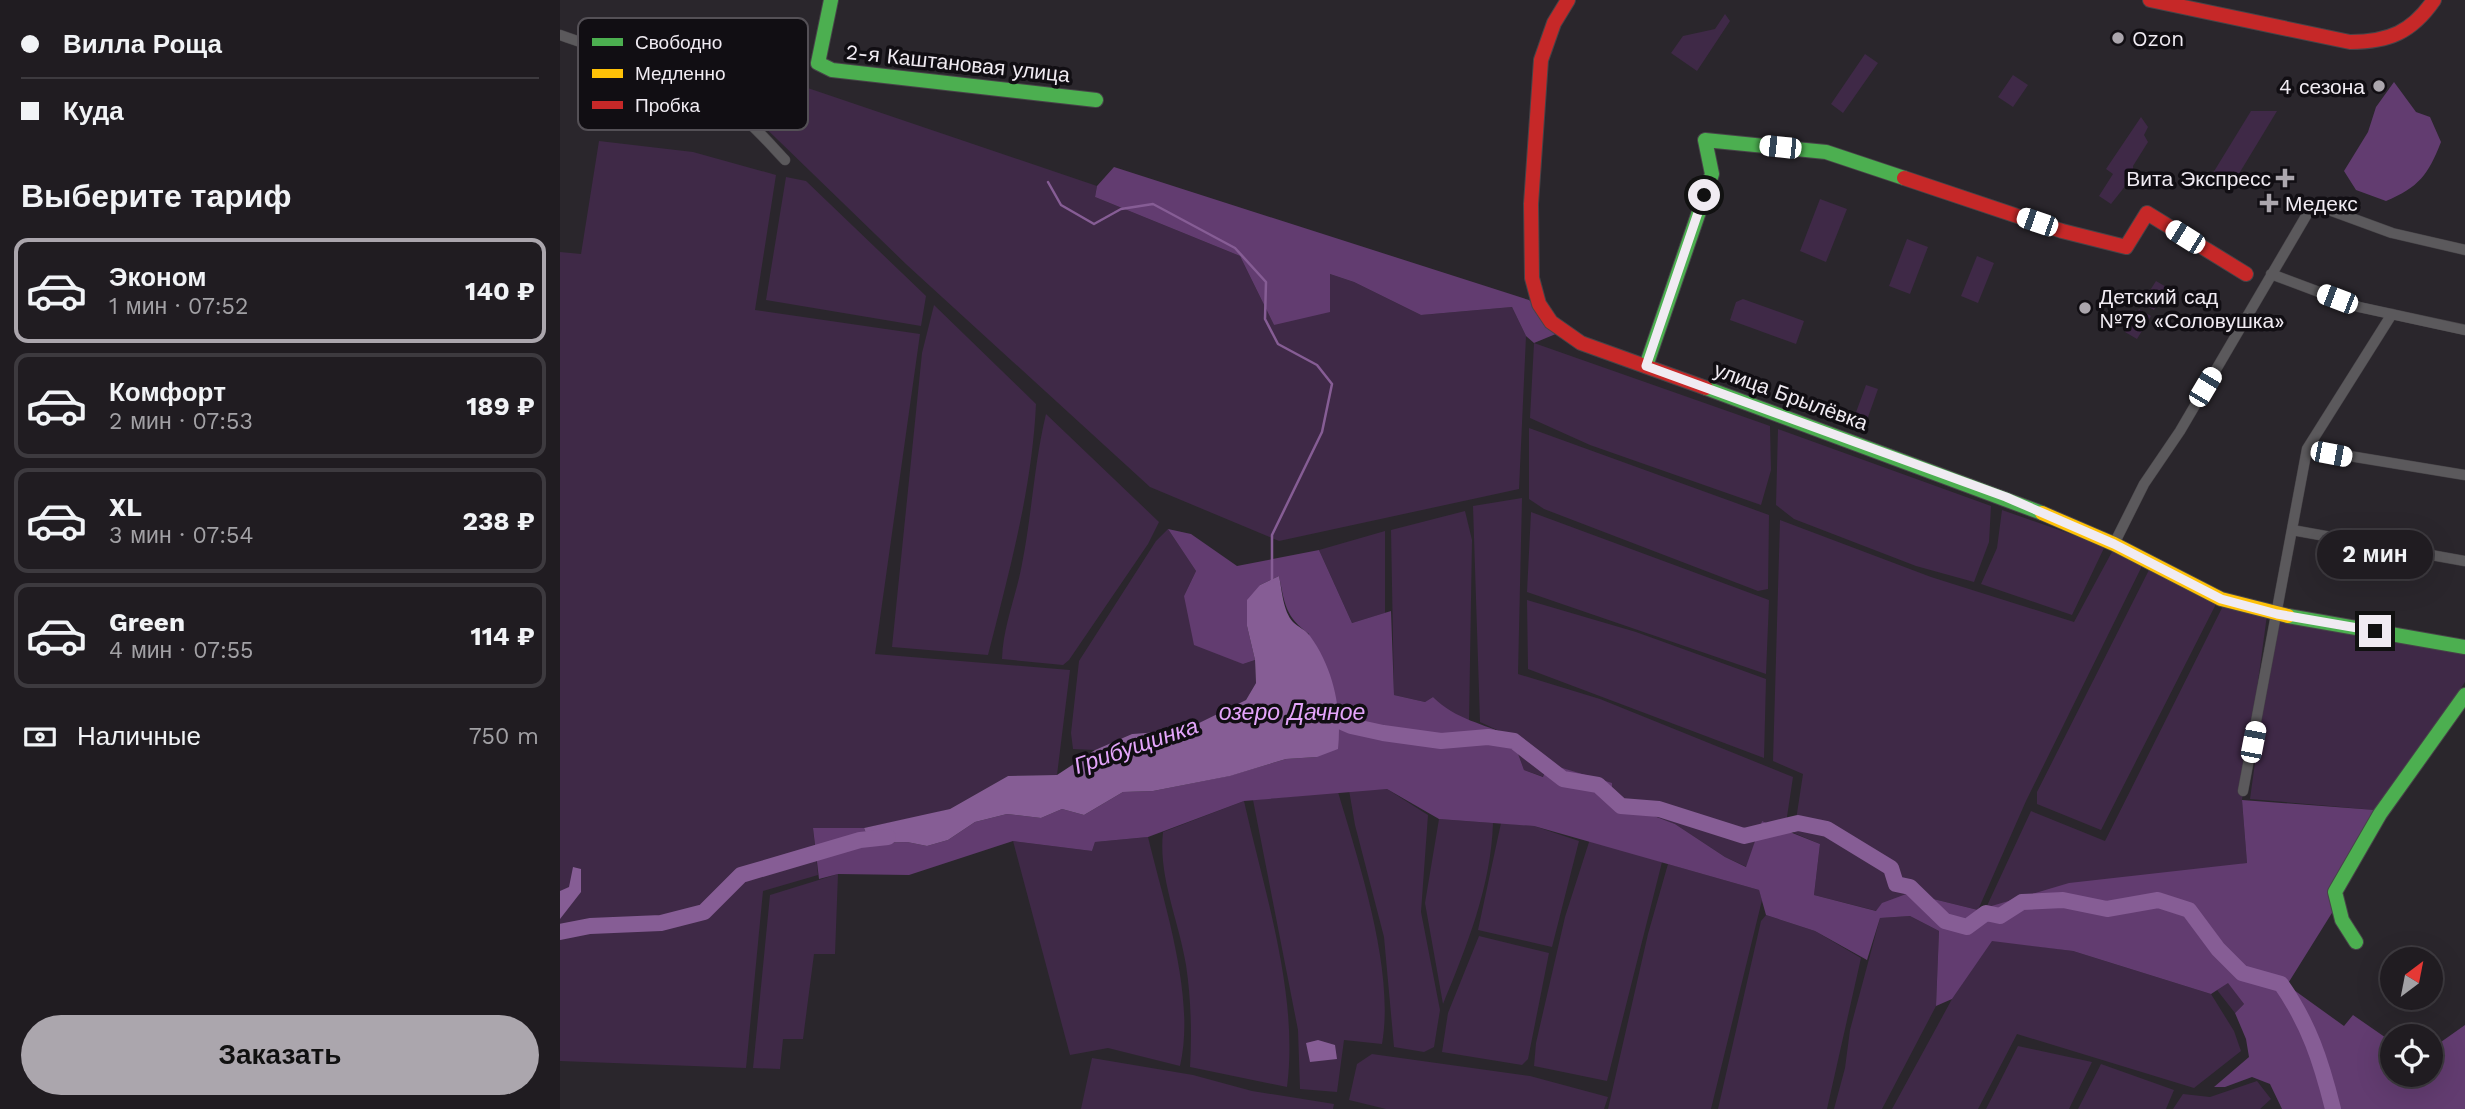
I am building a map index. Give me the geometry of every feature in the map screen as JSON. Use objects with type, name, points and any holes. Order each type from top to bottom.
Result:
[{"type":"street","name":"2-я Каштановая улица","points":[[831,0],[818,63],[832,70],[1096,100]]},
{"type":"street","name":"улица Брылёвка","points":[[1568,0],[1554,23],[1541,60],[1531,204],[1532,278],[1539,304],[1564,334],[2006,497],[2114,544],[2221,599],[2277,614],[2465,647]]},
{"type":"street","points":[[2150,0],[2350,42],[2380,43],[2402,36],[2425,15],[2434,0]]},
{"type":"street","points":[[560,35],[578,42]]},
{"type":"street","points":[[755,130],[785,160]]},
{"type":"street","points":[[1646,366],[1712,174],[1705,140],[1826,152],[2062,231],[2126,247],[2147,213],[2246,274]]},
{"type":"street","points":[[2114,544],[2144,484],[2180,431],[2313,204],[2392,233],[2465,250]]},
{"type":"street","points":[[2272,274],[2358,307],[2465,330]]},
{"type":"street","points":[[2243,791],[2306,449],[2392,314]]},
{"type":"street","points":[[2306,449],[2465,475]]},
{"type":"street","points":[[2292,530],[2465,561]]},
{"type":"street","points":[[2356,943],[2342,920],[2335,892],[2380,814],[2465,695]]},
{"type":"shaded area","points":[[1725,14],[1730,21],[1697,71],[1671,53],[1683,36],[1715,29]]},
{"type":"shaded area","points":[[1865,54],[1878,63],[1843,113],[1831,104]]},
{"type":"shaded area","points":[[2013,75],[2028,85],[2013,107],[1998,97]]},
{"type":"shaded area","points":[[2394,82],[2416,112],[2430,117],[2441,142],[2421,179],[2407,191],[2386,201],[2356,190],[2344,171],[2368,132],[2376,107]]},
{"type":"shaded area","points":[[808,88],[1097,186],[1095,197],[1240,256],[1274,325],[1330,274],[1354,282],[1421,315],[1512,307],[1526,336],[1519,489],[1279,541],[1150,487],[907,265],[768,130],[808,130]]},
{"type":"shaded area","points":[[2251,111],[2277,111],[2237,177],[2233,175],[2229,183],[2213,173]]},
{"type":"shaded area","points":[[2141,117],[2148,127],[2144,135],[2148,142],[2133,166],[2134,175],[2111,204],[2099,196],[2113,174],[2106,169]]},
{"type":"shaded area","points":[[599,141],[693,152],[776,175],[755,310],[920,334],[875,654],[1070,670],[1057,775],[1008,776],[950,809],[927,815],[864,828],[813,828],[818,875],[763,891],[746,1068],[560,1061],[560,252],[581,254]]},
{"type":"shaded area","points":[[1114,167],[1529,300],[1563,331],[1534,343],[1526,336],[1512,307],[1421,315],[1354,282],[1330,274],[1330,312],[1274,325],[1240,256],[1095,197],[1097,186]]},
{"type":"shaded area","points":[[786,177],[806,181],[926,296],[921,326],[766,300]]},
{"type":"shaded area","points":[[1820,199],[1847,209],[1826,262],[1800,251]]},
{"type":"shaded area","points":[[1907,239],[1928,247],[1910,294],[1889,286]]},
{"type":"shaded area","points":[[1977,256],[1994,263],[1978,303],[1961,296]]},
{"type":"shaded area","points":[[2156,281],[2168,288],[2154,310],[2142,303]]},
{"type":"shaded area","points":[[1743,299],[1804,321],[1796,344],[1730,320],[1736,302]]},
{"type":"shaded area","points":[[934,305],[1036,404],[1025,499],[988,655],[892,647],[922,353]]},
{"type":"shaded area","points":[[2139,309],[2151,316],[2137,339],[2125,332]]},
{"type":"shaded area","points":[[1534,343],[1770,426],[1771,470],[1761,505],[1590,445],[1530,418]]},
{"type":"shaded area","points":[[1866,385],[1878,389],[1867,420],[1855,415]]},
{"type":"shaded area","points":[[1046,414],[1159,522],[1148,544],[1063,665],[1002,659],[1025,545]]},
{"type":"shaded area","points":[[1529,428],[1769,515],[1768,589],[1758,591],[1544,509],[1529,499]]},
{"type":"shaded area","points":[[1778,429],[1991,506],[1989,542],[1974,582],[1916,566],[1794,519],[1776,505]]},
{"type":"shaded area","points":[[1522,498],[1518,674],[1600,699],[1793,777],[1785,830],[1762,821],[1747,867],[1725,857],[1675,824],[1611,800],[1549,764],[1544,777],[1524,770],[1512,737],[1480,722],[1473,506]]},
{"type":"shaded area","points":[[2002,510],[2105,546],[2072,615],[1981,584],[1997,548]]},
{"type":"shaded area","points":[[1465,511],[1472,540],[1469,721],[1449,712],[1433,697],[1425,702],[1394,695],[1391,530]]},
{"type":"shaded area","points":[[1531,512],[1769,600],[1766,674],[1527,592]]},
{"type":"shaded area","points":[[1780,520],[1931,577],[2074,622],[2113,550],[2142,566],[2026,801],[1978,910],[1909,893],[1877,911],[1814,895],[1820,844],[1794,833],[1803,774],[1773,761]]},
{"type":"shaded area","points":[[1168,529],[1196,571],[1184,596],[1243,664],[1255,660],[1256,683],[1246,700],[1198,724],[1171,731],[1132,734],[1095,750],[1073,749],[1071,733],[1079,661],[1156,541]]},
{"type":"shaded area","points":[[1168,529],[1191,534],[1237,566],[1319,550],[1352,623],[1391,611],[1394,695],[1425,702],[1433,697],[1460,716],[1512,737],[1524,770],[1543,777],[1549,764],[1612,783],[1612,800],[1675,824],[1725,857],[1746,867],[1762,821],[1820,844],[1814,895],[1876,911],[1882,903],[1909,893],[1978,910],[2069,883],[2247,863],[2242,800],[2375,810],[2335,908],[2287,985],[2344,1026],[2353,1015],[2380,1034],[2380,1087],[2443,1087],[2443,1041],[2465,1025],[2465,1109],[2282,1109],[2270,1084],[2252,1077],[2225,1087],[2214,1087],[2249,1057],[2246,1039],[2235,1013],[2244,1004],[2228,983],[2211,994],[2073,951],[1992,941],[1952,999],[1936,1006],[1939,931],[1910,916],[1880,918],[1867,960],[1815,931],[1766,915],[1759,890],[1534,826],[1439,819],[1387,789],[1244,801],[1148,837],[1095,842],[1092,851],[1013,841],[909,875],[838,874],[819,879],[813,828],[864,828],[870,843],[907,842],[927,846],[948,840],[975,822],[1007,814],[1041,818],[1062,809],[1084,815],[1123,792],[1153,791],[1229,776],[1286,759],[1317,757],[1309,634],[1287,609],[1279,576],[1260,585],[1247,626],[1255,660],[1243,664],[1194,645],[1184,596],[1196,571]]},
{"type":"shaded area","points":[[1385,531],[1385,613],[1352,623],[1319,550]]},
{"type":"shaded area","points":[[2150,568],[2216,604],[2101,830],[2037,804],[2037,792]]},
{"type":"shaded area","points":[[1527,600],[1636,632],[1766,679],[1764,758],[1528,669]]},
{"type":"shaded area","points":[[2223,606],[2267,615],[2242,800],[2247,863],[1986,908],[2031,811],[2105,841]]},
{"type":"shaded area","points":[[2275,617],[2465,652],[2465,682],[2427,741],[2375,810],[2250,799]]},
{"type":"shaded area","points":[[1387,789],[1428,815],[1421,912],[1440,1010],[1434,1047],[1424,1052],[1394,1047],[1384,937],[1355,825],[1349,790]]},
{"type":"shaded area","points":[[1338,792],[1373,917],[1384,983],[1385,1015],[1382,1044],[1344,1040],[1337,1092],[1300,1089],[1298,1030],[1253,800]]},
{"type":"shaded area","points":[[1244,801],[1270,906],[1284,980],[1288,1016],[1287,1087],[1190,1067],[1191,1016],[1188,978],[1166,882],[1163,832]]},
{"type":"shaded area","points":[[1439,819],[1493,823],[1483,893],[1443,1004],[1425,903]]},
{"type":"shaded area","points":[[1501,823],[1534,826],[1579,841],[1552,947],[1478,930]]},
{"type":"shaded area","points":[[1148,837],[1181,981],[1184,1039],[1180,1066],[1108,1048],[1070,1055],[1013,841],[1092,851],[1095,842]]},
{"type":"shaded area","points":[[1590,839],[1662,862],[1607,1081],[1534,1066],[1536,1043],[1565,917]]},
{"type":"shaded area","points":[[1668,864],[1759,890],[1762,900],[1711,1109],[1608,1109],[1648,934]]},
{"type":"shaded area","points":[[838,874],[835,954],[814,954],[803,1039],[783,1039],[780,1069],[753,1068],[770,895]]},
{"type":"shaded area","points":[[1766,915],[1815,931],[1861,958],[1827,1109],[1718,1109],[1761,921]]},
{"type":"shaded area","points":[[1910,916],[1939,931],[1936,1006],[1882,1109],[1834,1109],[1845,1068],[1850,1030],[1880,918]]},
{"type":"shaded area","points":[[1479,936],[1549,953],[1528,1059],[1522,1065],[1442,1052],[1448,1013]]},
{"type":"shaded area","points":[[1991,940],[2073,951],[2211,994],[2234,1031],[2241,1051],[2194,1088],[2017,1034],[1978,1109],[1892,1109],[1952,999]]},
{"type":"shaded area","points":[[2228,982],[2244,1004],[2235,1013],[2217,990]]},
{"type":"shaded area","points":[[2018,1046],[2092,1062],[2069,1109],[1986,1109]]},
{"type":"shaded area","points":[[1372,1054],[1530,1076],[1608,1097],[1604,1109],[1386,1109],[1349,1100],[1357,1064]]},
{"type":"shaded area","points":[[1092,1058],[1193,1075],[1252,1091],[1334,1104],[1333,1109],[1081,1109]]},
{"type":"shaded area","points":[[2101,1064],[2174,1090],[2166,1109],[2078,1109]]},
{"type":"shaded area","points":[[2257,1081],[2271,1099],[2260,1109],[2173,1109],[2183,1094],[2210,1097]]},
{"type":"water","name":"озеро Дачное","points":[[1279,576],[1287,612],[1293,622],[1310,636],[1330,676],[1339,720],[1338,749],[1317,757],[1286,759],[1230,776],[1153,791],[1123,792],[1084,815],[1062,809],[1041,818],[1007,814],[975,822],[948,840],[927,846],[907,842],[870,843],[864,828],[950,809],[1008,776],[1057,775],[1095,750],[1132,734],[1171,731],[1197,724],[1246,700],[1256,683],[1255,660],[1247,626],[1247,600],[1260,585]]},
{"type":"water","points":[[573,867],[581,869],[581,892],[560,919],[560,891],[569,887]]},
{"type":"water","points":[[1318,1040],[1335,1045],[1337,1059],[1310,1062],[1306,1043]]},
{"type":"waterway","points":[[1048,182],[1061,205],[1094,224],[1121,209],[1153,204],[1235,248],[1266,282],[1265,319],[1278,344],[1317,365],[1332,384],[1322,432],[1272,535],[1272,581]]},
{"type":"waterway","name":"Грибущинка","points":[[1321,713],[1351,726],[1383,733],[1441,741],[1488,737],[1514,741],[1563,779],[1598,785],[1621,806],[1659,809],[1744,836],[1798,823],[1827,829],[1891,868],[1896,884],[1910,887],[1945,921],[1967,927],[1986,913],[2000,916],[2022,902],[2063,900],[2107,909],[2158,900],[2189,910],[2218,949],[2242,973],[2281,984],[2313,1044],[2333,1109]]},
{"type":"waterway","name":"Грибущинка","points":[[560,932],[590,926],[661,923],[704,912],[741,875],[860,840],[888,837]]},
{"type":"traffic: fast","points":[[831,0],[818,63],[832,70],[1096,100]]},
{"type":"traffic: fast","points":[[1646,366],[1712,174],[1705,140],[1826,152],[1904,178]]},
{"type":"traffic: fast","points":[[1706,388],[2042,513]]},
{"type":"traffic: fast","points":[[2288,616],[2465,647]]},
{"type":"traffic: fast","points":[[2356,942],[2342,920],[2335,892],[2380,814],[2465,695]]},
{"type":"traffic: slow","points":[[2042,513],[2114,544],[2221,599],[2288,616]]},
{"type":"traffic: jam","points":[[1568,0],[1554,23],[1541,60],[1531,204],[1532,278],[1539,304],[1551,322],[1581,343],[1706,388]]},
{"type":"traffic: jam","points":[[2150,0],[2350,42],[2376,40],[2398,33],[2417,20],[2434,0]]},
{"type":"traffic: jam","points":[[1904,178],[2062,231],[2126,247],[2147,213],[2246,274]]},
{"type":"place","name":"Ozon","points":[[2118,38]]},
{"type":"place","name":"4 сезона","points":[[2379,86]]},
{"type":"place","name":"Вита Экспресс","points":[[2285,178]]},
{"type":"place","name":"Медекс","points":[[2269,203]]},
{"type":"place","name":"Детский сад №79 «Соловушка»","points":[[2085,308]]},
{"type":"route","points":[[1704,195],[1646,366],[2006,497],[2114,544],[2221,599],[2277,614],[2375,631]]}]
